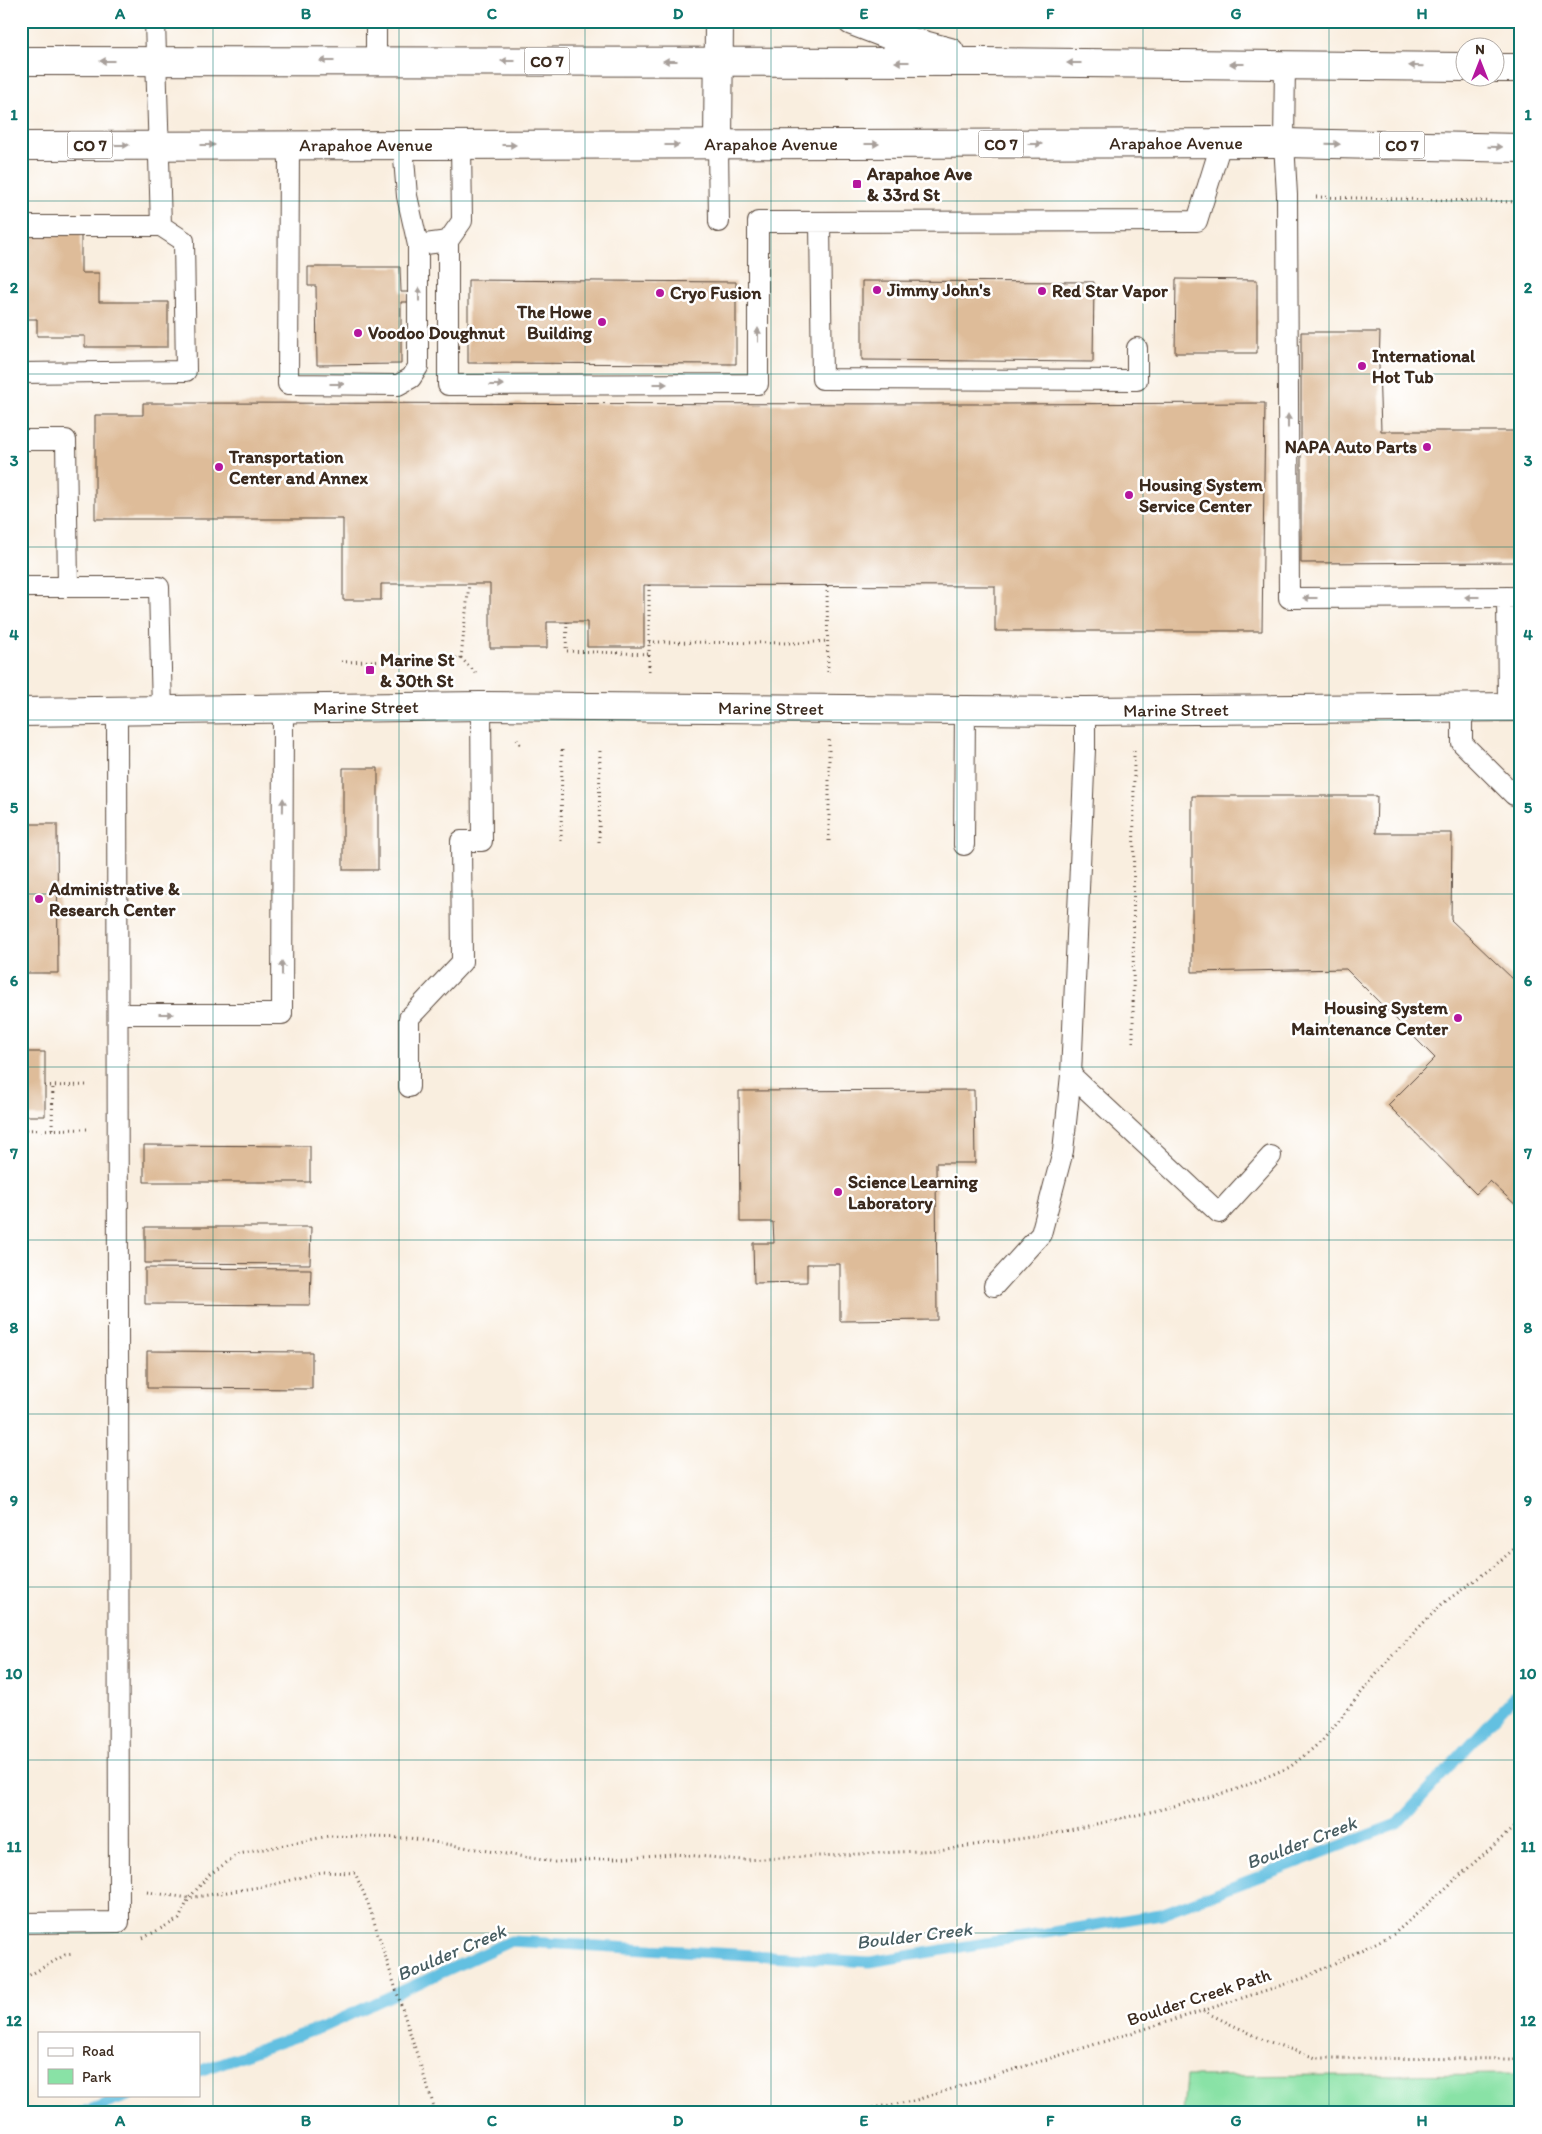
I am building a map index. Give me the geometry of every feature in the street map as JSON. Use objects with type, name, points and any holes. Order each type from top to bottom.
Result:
[{"type":"main road","points":[[718,21],[718,145]]},
{"type":"main road","points":[[852,21],[894,37],[986,62]]},
{"type":"main road","name":"CO 7","points":[[21,61],[986,62],[1454,67]]},
{"type":"main road","points":[[1504,68],[1521,68]]},
{"type":"main road","name":"Arapahoe Avenue","points":[[21,146],[1284,143],[1521,148]]},
{"type":"main road","name":"Marine Street","points":[[21,712],[481,706],[965,710],[1514,707]]},
{"type":"lane","points":[[154,21],[161,226]]},
{"type":"lane","points":[[376,21],[376,61]]},
{"type":"lane","points":[[1286,64],[1284,143],[1287,195],[1289,598],[1514,597],[1514,707]]},
{"type":"lane","points":[[461,144],[462,221],[448,241],[448,385],[758,384],[758,222],[1197,221],[1221,144]]},
{"type":"lane","points":[[718,145],[719,222]]},
{"type":"lane","points":[[289,146],[288,384],[398,385],[404,383],[415,374],[419,356],[418,245],[407,196],[403,146]]},
{"type":"lane","points":[[820,222],[822,379],[1137,380],[1137,348]]},
{"type":"lane","points":[[21,226],[161,226],[184,241],[186,371],[21,373]]},
{"type":"lane","points":[[418,245],[448,241]]},
{"type":"lane","points":[[21,440],[66,440],[68,587]]},
{"type":"lane","points":[[21,588],[159,587],[162,710]]},
{"type":"lane","points":[[409,1087],[409,1018],[462,962],[461,841],[482,841],[481,706]]},
{"type":"lane","points":[[1462,707],[1462,743],[1514,795]]},
{"type":"lane","points":[[118,1014],[282,1014],[283,708]]},
{"type":"lane","points":[[21,1922],[119,1922],[117,710]]},
{"type":"lane","points":[[964,845],[965,710]]},
{"type":"lane","points":[[994,1286],[1041,1234],[1063,1151],[1071,1075],[1085,710]]},
{"type":"lane","points":[[1071,1075],[1219,1214],[1271,1156]]},
{"type":"path","points":[[1287,195],[1521,202]]},
{"type":"path","points":[[461,658],[469,584]]},
{"type":"path","points":[[649,585],[649,682]]},
{"type":"path","points":[[567,622],[566,652],[649,654]]},
{"type":"path","points":[[649,642],[828,641]]},
{"type":"path","points":[[341,662],[461,658],[482,678]]},
{"type":"path","points":[[561,841],[562,748]]},
{"type":"path","points":[[599,842],[600,748]]},
{"type":"path","points":[[1133,1042],[1134,751]]},
{"type":"path","points":[[52,1129],[53,1085]]},
{"type":"path","points":[[45,1086],[118,1085]]},
{"type":"path","points":[[21,1130],[118,1129]]},
{"type":"path","points":[[189,1898],[210,1874],[239,1854],[329,1836],[409,1838],[555,1862],[674,1854],[743,1860],[831,1856],[938,1850],[1047,1834],[1159,1810],[1236,1790],[1290,1767],[1322,1742],[1392,1655],[1442,1604],[1493,1567],[1521,1543]]},
{"type":"path","name":"Boulder Creek Path","points":[[843,2113],[912,2101],[1304,1978],[1394,1934],[1521,1822]]},
{"type":"path","points":[[119,1888],[189,1898],[272,1885],[322,1872],[355,1873],[368,1902],[436,2113]]},
{"type":"path","points":[[1202,2011],[1264,2040],[1316,2058],[1521,2059]]},
{"type":"green space","points":[[1521,2074],[1521,2113],[1183,2113],[1186,2076]]},
{"type":"building","points":[[81,228],[81,273],[99,273],[99,302],[168,302],[168,347],[85,347],[85,336],[37,336],[37,319],[21,319],[21,229]]},
{"type":"building","name":"Voodoo Doughnut","points":[[308,267],[400,267],[401,292],[408,292],[408,302],[401,302],[401,364],[317,365],[316,286],[308,286]]},
{"type":"building","points":[[1176,279],[1257,280],[1257,353],[1175,353]]},
{"type":"building","name":"The Howe Building","points":[[468,280],[736,282],[736,364],[468,363]]},
{"type":"building","points":[[862,281],[1094,282],[1093,362],[862,360]]},
{"type":"building","points":[[1301,332],[1380,332],[1381,431],[1521,431],[1521,562],[1301,563]]},
{"type":"building","points":[[143,403],[1265,403],[1262,631],[995,631],[995,586],[644,585],[644,647],[587,647],[587,622],[547,622],[547,648],[490,648],[490,584],[381,584],[381,600],[343,600],[343,519],[95,519],[95,415],[143,415]]},
{"type":"building","points":[[343,768],[378,768],[378,870],[343,870]]},
{"type":"building","name":"Housing System Maintenance Center","points":[[1192,796],[1377,796],[1376,833],[1452,833],[1451,920],[1513,979],[1521,972],[1521,1210],[1490,1181],[1476,1194],[1388,1105],[1435,1058],[1346,969],[1192,972]]},
{"type":"building","name":"Administrative & Research Center","points":[[21,824],[57,824],[58,973],[21,973]]},
{"type":"building","points":[[21,1052],[45,1052],[45,1116],[21,1116]]},
{"type":"building","name":"Science Learning Laboratory","points":[[974,1090],[975,1163],[936,1163],[937,1320],[840,1321],[840,1264],[807,1264],[807,1282],[754,1283],[753,1243],[774,1243],[773,1222],[740,1222],[739,1091]]},
{"type":"building","points":[[144,1145],[310,1146],[310,1182],[144,1182]]},
{"type":"building","points":[[145,1227],[311,1227],[310,1264],[145,1263]]},
{"type":"building","points":[[145,1268],[311,1269],[310,1305],[145,1304]]},
{"type":"building","points":[[147,1351],[312,1352],[312,1389],[147,1388]]},
{"type":"waterway","name":"Boulder Creek","points":[[200,2071],[323,2027],[511,1941],[870,1962],[1161,1914],[1397,1824],[1521,1689]]},
{"type":"waterway","name":"Boulder Creek","points":[[81,2113],[127,2096]]},
{"type":"place","name":"Arapahoe Ave & 33rd St","points":[[857,184]]},
{"type":"place","name":"Jimmy John's","points":[[877,290]]},
{"type":"place","name":"Red Star Vapor","points":[[1042,291]]},
{"type":"place","name":"Cryo Fusion","points":[[660,293]]},
{"type":"place","name":"The Howe Building","points":[[602,322]]},
{"type":"place","name":"Voodoo Doughnut","points":[[358,333]]},
{"type":"place","name":"International Hot Tub","points":[[1362,366]]},
{"type":"place","name":"NAPA Auto Parts","points":[[1427,447]]},
{"type":"place","name":"Transportation Center and Annex","points":[[219,467]]},
{"type":"place","name":"Housing System Service Center","points":[[1129,495]]},
{"type":"place","name":"Marine St & 30th St","points":[[370,670]]},
{"type":"place","name":"Administrative & Research Center","points":[[39,899]]},
{"type":"place","name":"Housing System Maintenance Center","points":[[1458,1018]]},
{"type":"place","name":"Science Learning Laboratory","points":[[838,1192]]}]
